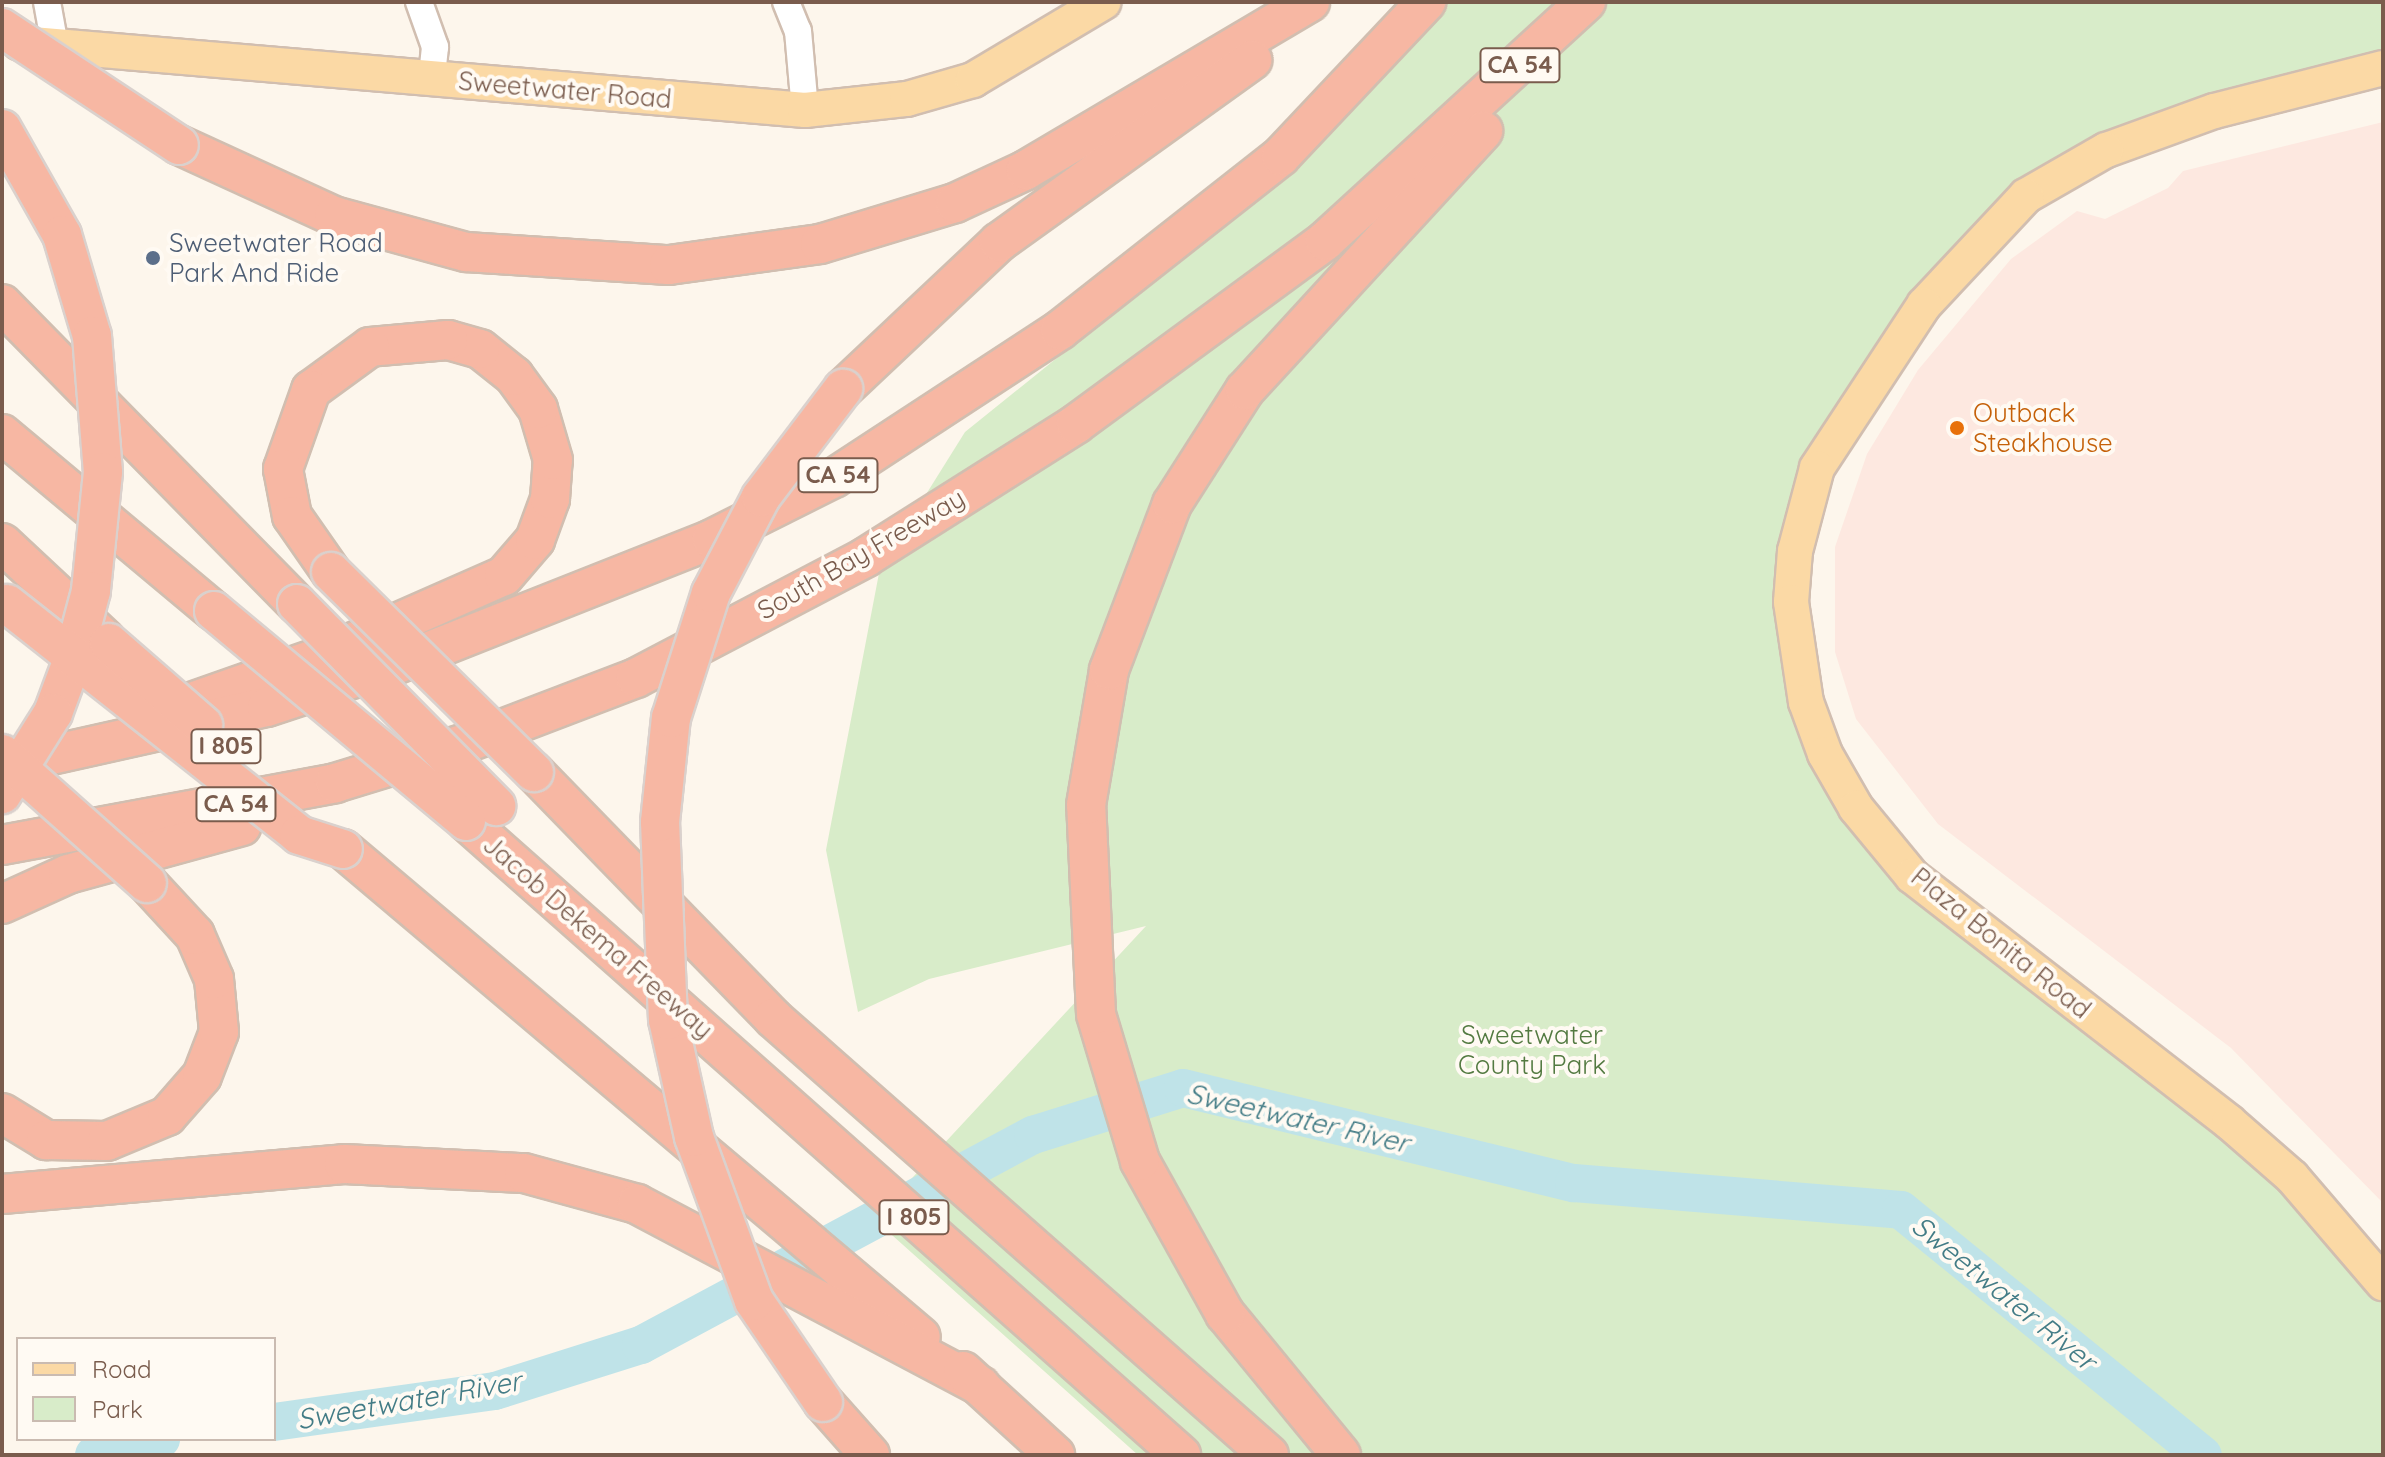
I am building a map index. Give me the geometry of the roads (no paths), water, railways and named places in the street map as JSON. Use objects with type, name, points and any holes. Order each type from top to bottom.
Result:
[{"type":"highway","points":[[2,28],[179,145],[334,216],[466,252],[669,265],[820,244],[955,203],[1026,170],[1310,2]]},
{"type":"highway","points":[[870,1455],[787,1354],[726,1238],[681,1088],[661,927],[671,718],[711,593],[761,497],[843,389],[999,242],[1332,2]]},
{"type":"highway","name":"CA 54","points":[[2,766],[267,707],[397,664],[712,539],[834,478],[1060,330],[1281,156],[1426,2]]},
{"type":"highway","name":"South Bay Freeway","points":[[2,845],[335,783],[466,743],[636,678],[866,557],[1076,424],[1325,241],[1586,2]]},
{"type":"highway","points":[[1341,1455],[1225,1314],[1161,1206],[1117,1097],[1096,1014],[1087,917],[1086,805],[1109,670],[1172,504],[1245,390],[1289,338],[1600,2]]},
{"type":"highway","points":[[2,129],[62,235],[92,336],[103,472],[91,591],[73,659],[53,713],[2,794]]},
{"type":"highway","points":[[2,304],[297,604],[481,813]]},
{"type":"highway","points":[[130,739],[159,709],[320,657],[504,576],[535,540],[550,499],[553,460],[538,409],[480,349],[448,340],[370,347],[311,390],[283,469],[292,516],[331,572],[534,772],[773,1018],[1143,1339],[1269,1455]]},
{"type":"highway","name":"Jacob Dekema Freeway","points":[[2,434],[214,611],[481,813],[592,932],[1181,1455]]},
{"type":"highway","name":"I 805","points":[[2,543],[109,643],[343,849],[595,1066],[981,1386],[1055,1455]]},
{"type":"highway","points":[[4,602],[299,835],[343,849]]},
{"type":"highway","points":[[2,904],[68,874],[348,797],[466,743]]},
{"type":"highway","points":[[2,754],[147,883],[195,935],[214,979],[219,1032],[202,1076],[167,1116],[107,1141],[46,1140],[2,1113]]},
{"type":"highway","points":[[2,1194],[344,1164],[524,1173],[637,1204],[981,1386]]},
{"type":"main road","name":"Sweetwater Road","points":[[2,41],[805,110],[907,99],[973,80],[1104,2]]},
{"type":"main road","name":"Plaza Bonita Road","points":[[2383,68],[2214,111],[2106,150],[2026,196],[1892,347],[1817,468],[1795,551],[1791,602],[1806,702],[1825,754],[1856,808],[1912,876],[2229,1122],[2292,1177],[2383,1283]]},
{"type":"street","points":[[47,2],[55,46]]},
{"type":"street","points":[[419,2],[435,47],[432,78]]},
{"type":"street","points":[[786,2],[798,31],[805,110]]},
{"type":"waterway","name":"Sweetwater River","points":[[276,1422],[495,1391],[641,1345],[1033,1135],[1183,1088],[1574,1183],[1901,1210],[2203,1455]]},
{"type":"waterway","name":"Sweetwater River","points":[[94,1455],[153,1441]]},
{"type":"place","name":"Sweetwater Road Park And Ride","points":[[153,258]]},
{"type":"place","name":"Outback Steakhouse","points":[[1957,428]]},
{"type":"park label","name":"Sweetwater County Park","points":[[1532,1050]]}]
